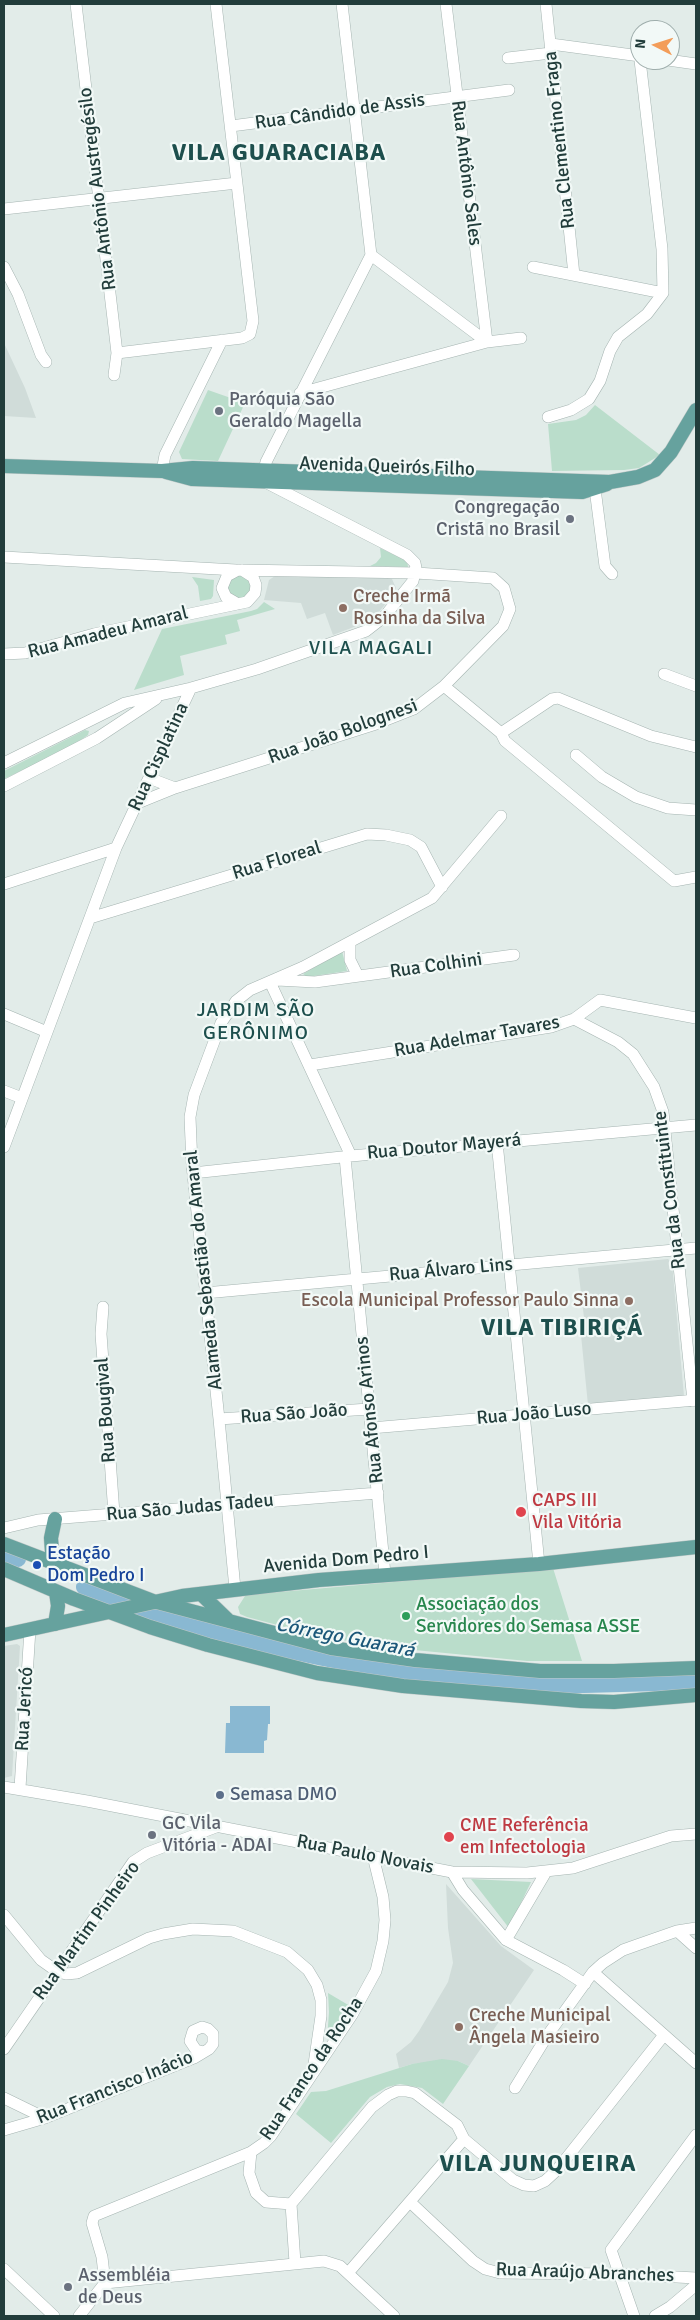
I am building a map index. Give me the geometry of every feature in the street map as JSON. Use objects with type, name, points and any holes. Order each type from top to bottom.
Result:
[{"type":"main road","name":"Avenida Queirós Filho","points":[[4,466],[162,471],[186,479],[264,476],[487,483],[582,492],[594,485],[648,474],[661,464],[671,452],[696,410]]},
{"type":"main road","points":[[55,1519],[51,1538],[52,1552],[56,1565]]},
{"type":"main road","points":[[4,1544],[148,1602],[331,1648],[372,1655],[540,1671],[605,1672],[696,1668]]},
{"type":"main road","name":"Avenida Dom Pedro I","points":[[4,1635],[148,1602],[235,1589],[385,1574],[539,1564],[696,1547]]},
{"type":"main road","points":[[4,1570],[56,1592],[115,1610],[150,1628],[208,1646],[317,1673],[363,1681],[488,1695],[581,1701],[628,1701],[696,1695]]},
{"type":"main road","points":[[229,1622],[227,1605],[235,1589]]},
{"type":"main road","points":[[55,1624],[58,1606],[56,1592]]},
{"type":"main road","points":[[201,1594],[229,1622]]},
{"type":"street","name":"Rua Antônio Austregésilo","points":[[76,4],[117,353],[114,375]]},
{"type":"street","points":[[117,353],[248,336],[253,321],[216,4]]},
{"type":"street","points":[[342,4],[371,255],[300,393],[264,476],[300,501],[407,555],[415,563],[416,573]]},
{"type":"street","name":"Rua Antônio Sales","points":[[446,4],[487,342]]},
{"type":"street","name":"Rua Clementino Fraga","points":[[546,4],[574,276]]},
{"type":"street","points":[[508,58],[551,48],[630,56]]},
{"type":"street","points":[[680,62],[696,64]]},
{"type":"street","points":[[548,417],[571,410],[589,398],[600,381],[610,351],[618,337],[646,314],[663,293],[662,241],[642,70]]},
{"type":"street","name":"Rua Cândido de Assis","points":[[230,126],[509,90]]},
{"type":"street","points":[[4,209],[237,183]]},
{"type":"street","points":[[371,255],[487,342]]},
{"type":"street","points":[[4,267],[18,294],[41,355],[46,362]]},
{"type":"street","points":[[533,268],[663,293]]},
{"type":"street","points":[[300,393],[487,342],[520,338]]},
{"type":"street","points":[[162,471],[165,455],[222,340]]},
{"type":"street","points":[[299,477],[300,501]]},
{"type":"street","points":[[594,485],[605,566],[612,574]]},
{"type":"street","name":"Rua João Bolognesi","points":[[4,557],[240,570],[487,576],[499,582],[508,594],[510,609],[503,626],[444,686],[425,702],[404,714],[175,788],[138,803]]},
{"type":"street","points":[[218,569],[224,579],[223,593],[229,601],[238,604],[247,602],[253,597],[256,585],[261,577],[269,571]]},
{"type":"street","points":[[224,579],[230,573],[240,570],[253,577],[256,585]]},
{"type":"street","name":"Rua Cisplatina","points":[[4,1147],[116,848],[191,688],[263,667],[366,631],[384,617],[413,581],[416,573]]},
{"type":"street","name":"Rua Amadeu Amaral","points":[[213,608],[223,593]]},
{"type":"street","name":"Rua Amadeu Amaral","points":[[4,654],[25,653],[94,634],[238,604]]},
{"type":"street","points":[[664,674],[696,686]]},
{"type":"street","points":[[444,686],[501,733],[505,741],[674,881],[696,877]]},
{"type":"street","points":[[4,763],[125,702],[191,688]]},
{"type":"street","points":[[4,786],[89,743],[164,694]]},
{"type":"street","points":[[501,733],[552,699],[558,698],[651,736],[696,746]]},
{"type":"street","points":[[576,755],[602,777],[636,797],[668,808],[696,810]]},
{"type":"street","points":[[150,778],[175,788]]},
{"type":"street","name":"Alameda Sebastião do Amaral","points":[[235,1589],[220,1419],[193,1173],[190,1126],[192,1105],[221,1023],[228,1010],[242,995],[424,903],[442,887],[501,816]]},
{"type":"street","name":"Rua Floreal","points":[[90,918],[367,834],[386,835],[416,843],[424,852],[442,887]]},
{"type":"street","points":[[4,884],[116,848]]},
{"type":"street","points":[[350,942],[350,960],[358,976]]},
{"type":"street","name":"Rua Colhini","points":[[273,981],[315,982],[514,955]]},
{"type":"street","name":"Rua Afonso Arinos","points":[[273,981],[348,1156],[357,1279],[385,1574]]},
{"type":"street","name":"Rua Adelmar Tavares","points":[[310,1065],[551,1027],[574,1019],[600,1000],[696,1018]]},
{"type":"street","points":[[4,1014],[47,1032]]},
{"type":"street","name":"Rua da Constituinte","points":[[574,1019],[618,1042],[633,1054],[654,1087],[665,1127],[694,1400]]},
{"type":"street","points":[[4,1092],[22,1098]]},
{"type":"street","name":"Rua Doutor Mayerá","points":[[193,1173],[348,1156],[696,1125]]},
{"type":"street","points":[[497,1142],[539,1564]]},
{"type":"street","name":"Rua Álvaro Lins","points":[[205,1293],[696,1248]]},
{"type":"street","name":"Rua Bougival","points":[[103,1307],[101,1334],[114,1514]]},
{"type":"street","name":"Rua João Luso","points":[[371,1428],[694,1400]]},
{"type":"street","name":"Rua São João","points":[[220,1419],[369,1409]]},
{"type":"street","name":"Rua São Judas Tadeu","points":[[4,1528],[55,1519],[378,1492]]},
{"type":"street","name":"Rua Jericó","points":[[20,1788],[30,1630]]},
{"type":"street","name":"Rua Paulo Novais","points":[[4,1787],[20,1788],[452,1872],[546,1872],[573,1868],[671,1836],[696,1834]]},
{"type":"street","name":"Rua Martim Pinheiro","points":[[4,2049],[133,1862],[147,1853],[218,1826]]},
{"type":"street","name":"Rua Franco da Rocha","points":[[105,2283],[102,2257],[92,2224],[97,2214],[251,2152],[271,2136],[352,2015],[376,1971],[385,1920],[383,1897],[373,1856]]},
{"type":"street","points":[[452,1872],[463,1890],[506,1940],[563,1970],[585,1984]]},
{"type":"street","points":[[506,1940],[546,1872]]},
{"type":"street","points":[[4,1915],[41,1960],[58,1972],[66,1974],[77,1973],[133,1945],[163,1934],[204,1928],[244,1934],[288,1952],[300,1961],[317,1985],[321,2000],[321,2016],[312,2075]]},
{"type":"street","points":[[515,2088],[547,2036],[594,1972],[603,1963],[623,1950],[677,1931],[696,1928]]},
{"type":"street","points":[[677,1931],[696,1948]]},
{"type":"street","points":[[594,1972],[696,2063]]},
{"type":"street","name":"Rua Francisco Inácio","points":[[4,2130],[45,2118],[177,2065],[203,2052],[209,2049],[213,2044],[214,2037],[211,2031],[205,2028],[198,2028],[193,2031],[190,2037],[193,2048],[203,2052]]},
{"type":"street","points":[[295,2263],[291,2204],[372,2107],[380,2100],[396,2091],[415,2093],[457,2125],[464,2139],[513,2180],[524,2185],[534,2186],[541,2184],[557,2170],[664,2035]]},
{"type":"street","points":[[4,2098],[45,2118]]},
{"type":"street","points":[[634,2316],[612,2256],[613,2244],[696,2135]]},
{"type":"street","points":[[348,2273],[464,2139]]},
{"type":"street","points":[[251,2152],[249,2173],[256,2193],[266,2202],[291,2204]]},
{"type":"street","name":"Rua Araújo Abranches","points":[[410,2202],[485,2269],[512,2274],[619,2274],[696,2278]]},
{"type":"street","points":[[79,2316],[105,2283],[202,2275],[317,2261],[332,2262],[348,2273],[394,2316]]},
{"type":"street","points":[[4,2270],[54,2316]]},
{"type":"street","points":[[655,2316],[670,2307],[696,2285]]},
{"type":"shaded area","points":[[4,343],[25,388],[36,418],[4,416]]},
{"type":"shaded area","name":"Creche Irmã Rosinha da Silva","points":[[275,576],[388,578],[392,579],[396,588],[395,593],[377,614],[367,622],[333,635],[325,613],[307,619],[301,603],[264,600],[269,580]]},
{"type":"shaded area","name":"Escola Municipal Professor Paulo Sinna","points":[[668,1259],[672,1263],[684,1396],[588,1405],[581,1335],[586,1334],[578,1268]]},
{"type":"shaded area","points":[[17,1644],[20,1646],[12,1776],[4,1778],[4,1646]]},
{"type":"shaded area","points":[[446,1884],[501,1946],[534,1970],[469,2066],[458,2061],[412,2064],[399,2068],[396,2054],[411,2042],[419,2031],[448,1982],[453,1963],[448,1928]]},
{"type":"green space","points":[[208,390],[245,403],[218,461],[182,459],[179,452]]},
{"type":"green space","points":[[595,405],[660,455],[639,468],[552,471],[548,424],[576,420],[586,415]]},
{"type":"green space","points":[[380,548],[407,561],[408,567],[370,566],[381,557]]},
{"type":"green space","points":[[237,574],[248,578],[252,589],[245,599],[233,598],[226,585]]},
{"type":"green space","points":[[192,577],[214,580],[213,596],[211,599],[200,601],[198,586]]},
{"type":"green space","points":[[264,602],[275,609],[237,620],[240,631],[225,635],[227,644],[180,656],[184,675],[134,690],[162,629],[251,611],[257,609]]},
{"type":"green space","points":[[85,730],[89,731],[88,735],[71,747],[4,779],[4,771]]},
{"type":"green space","points":[[342,951],[347,971],[307,977],[303,974]]},
{"type":"green space","name":"Associação dos Servidores do Semasa ASSE","points":[[553,1568],[582,1661],[527,1661],[394,1648],[323,1637],[247,1617],[240,1614],[238,1607],[245,1596],[257,1594]]},
{"type":"green space","points":[[471,1879],[531,1882],[509,1928]]},
{"type":"green space","points":[[328,1993],[350,2006],[327,2040],[329,2012]]},
{"type":"green space","points":[[442,2059],[458,2061],[469,2066],[443,2104],[422,2088],[400,2084],[387,2087],[370,2097],[331,2143],[296,2114],[311,2092],[326,2091],[412,2064]]},
{"type":"water","points":[[230,1706],[270,1706],[270,1724],[268,1724],[267,1740],[264,1741],[264,1753],[225,1753],[226,1723],[230,1723]]},
{"type":"waterway","name":"Córrego Guarará","points":[[4,1554],[18,1559]]},
{"type":"waterway","name":"Córrego Guarará","points":[[84,1587],[137,1608],[177,1621],[280,1649],[385,1671],[547,1686],[696,1682]]},
{"type":"place","name":"Paróquia São Geraldo Magella","points":[[219,411]]},
{"type":"place","name":"Congregação Cristã no Brasil","points":[[570,519]]},
{"type":"place","name":"Creche Irmã Rosinha da Silva","points":[[343,608]]},
{"type":"place","name":"Escola Municipal Professor Paulo Sinna","points":[[629,1301]]},
{"type":"place","name":"CAPS III Vila Vitória","points":[[521,1512]]},
{"type":"place","name":"Estação Dom Pedro I","points":[[37,1565]]},
{"type":"place","name":"Associação dos Servidores do Semasa ASSE","points":[[406,1616]]},
{"type":"place","name":"Semasa DMO","points":[[220,1795]]},
{"type":"place","name":"GC Vila Vitória - ADAI","points":[[152,1835]]},
{"type":"place","name":"CME Referência em Infectologia","points":[[449,1837]]},
{"type":"place","name":"Creche Municipal Ângela Masieiro","points":[[459,2027]]},
{"type":"place","name":"Assembléia de Deus","points":[[68,2287]]},
{"type":"district","name":"VILA GUARACIABA","points":[[279,154]]},
{"type":"district","name":"VILA MAGALI","points":[[371,649]]},
{"type":"district","name":"JARDIM SÃO GERÔNIMO","points":[[256,1022]]},
{"type":"district","name":"VILA TIBIRIÇÁ","points":[[562,1329]]},
{"type":"district","name":"VILA JUNQUEIRA","points":[[538,2165]]}]
